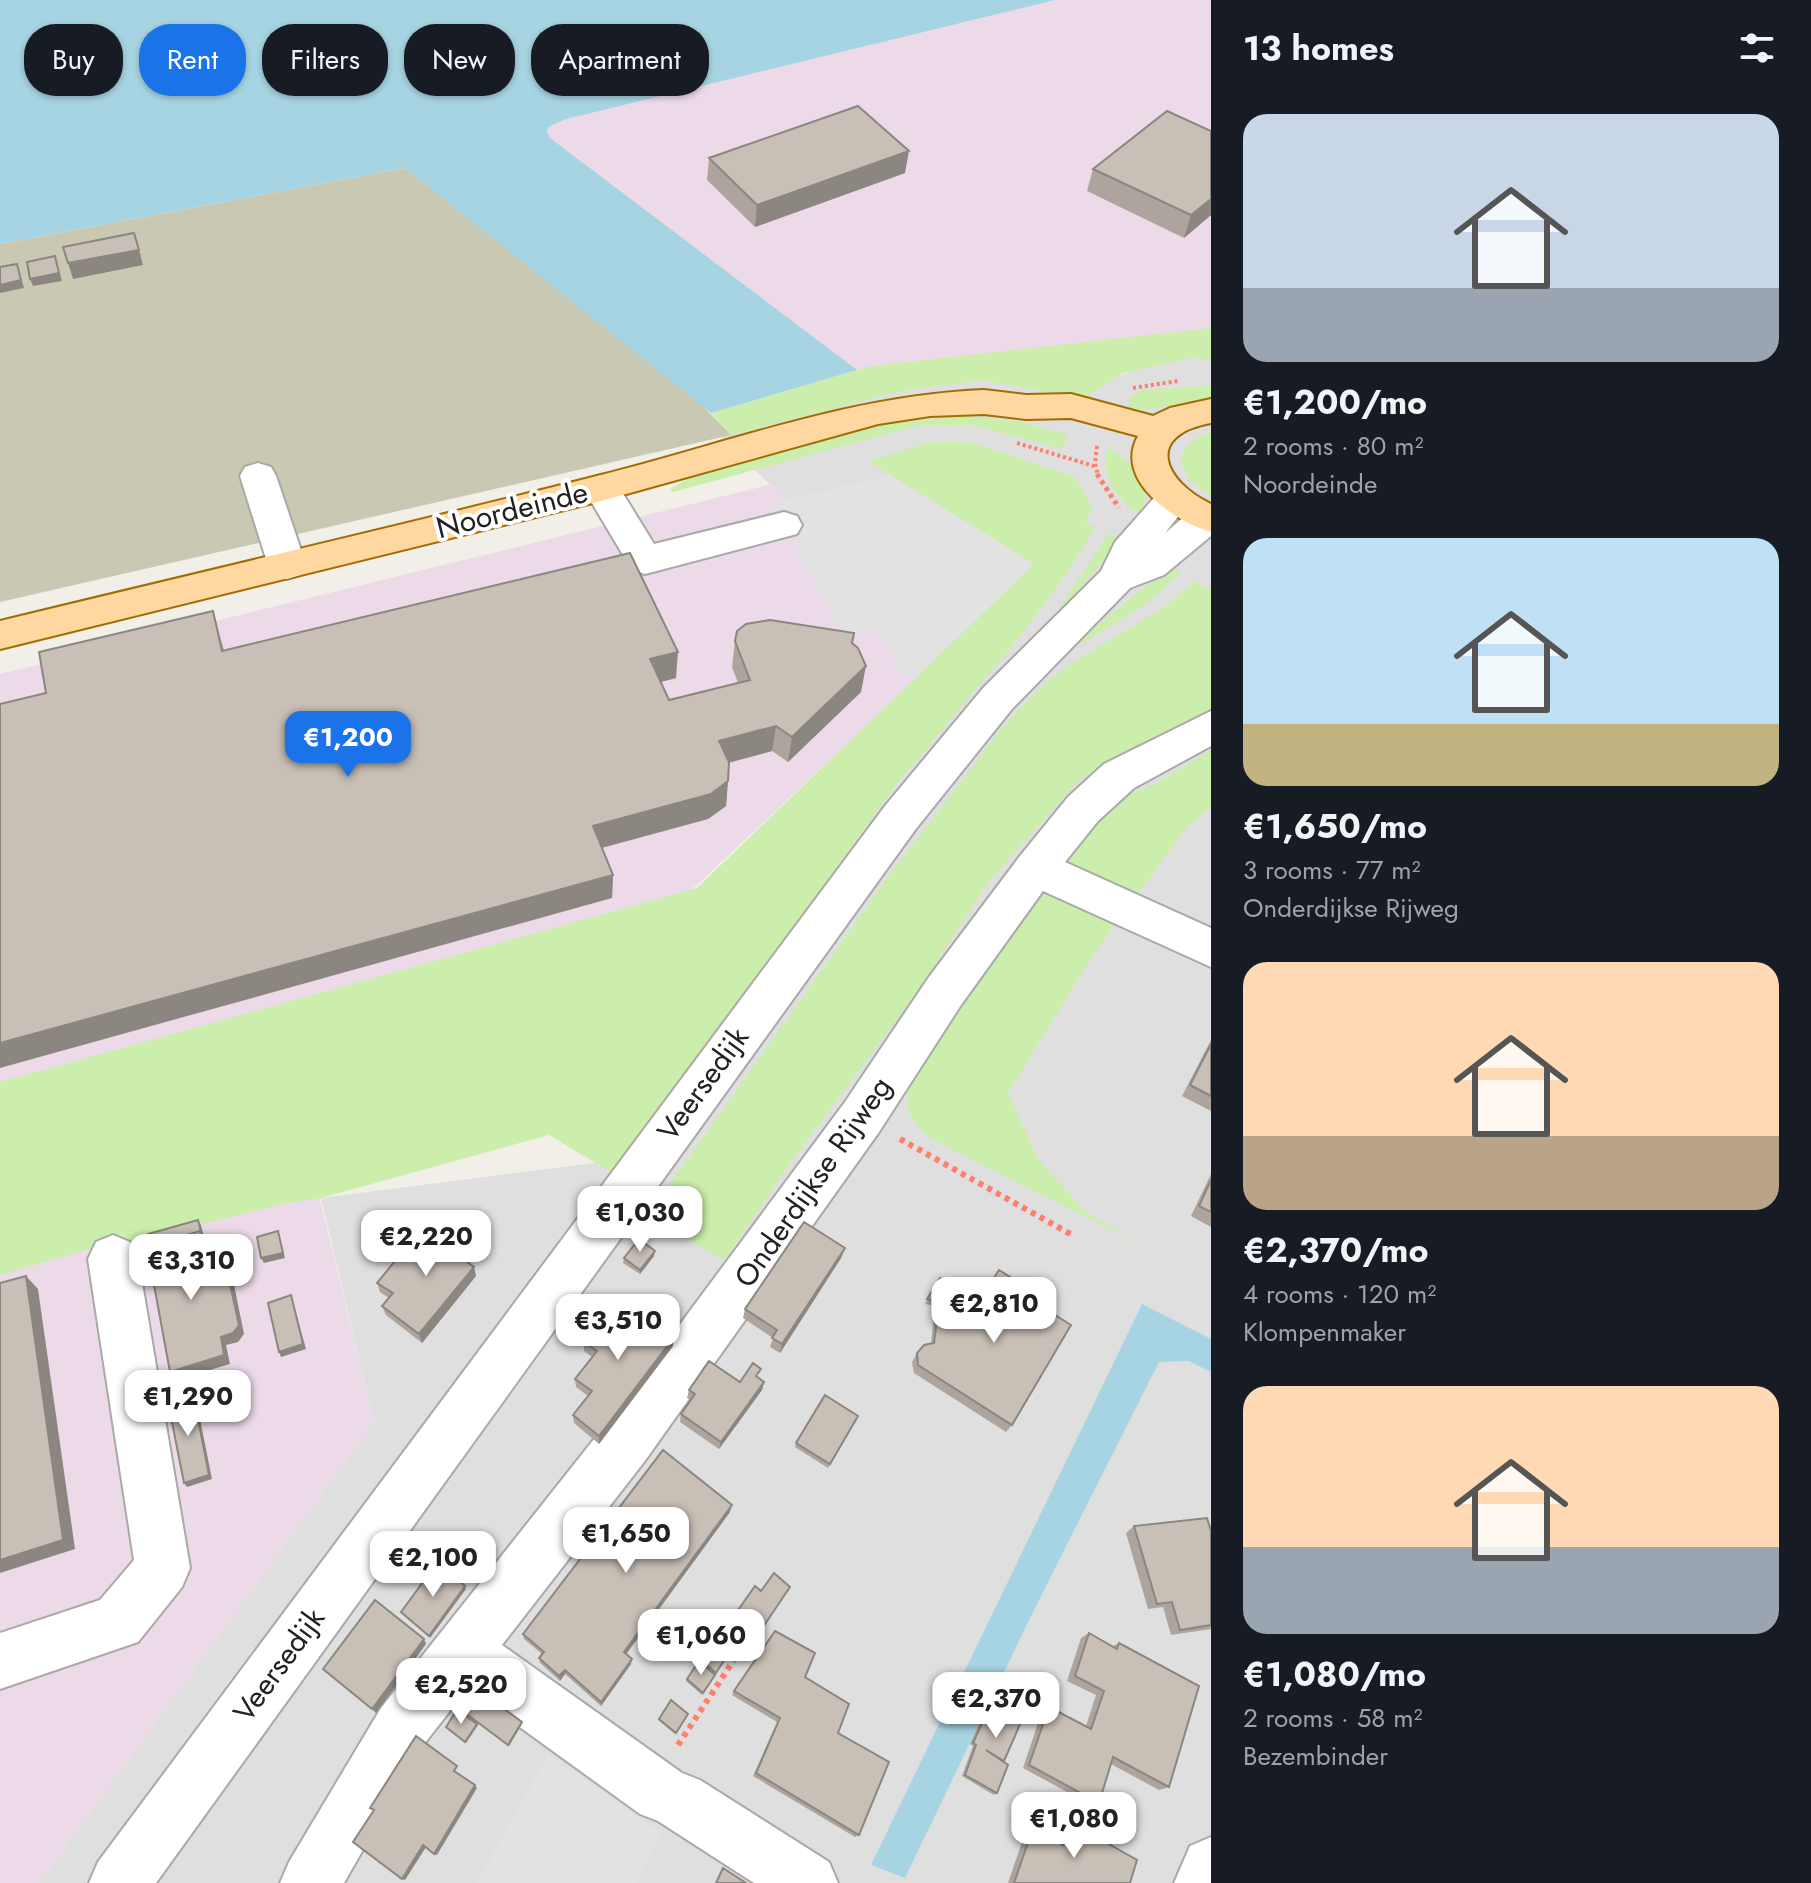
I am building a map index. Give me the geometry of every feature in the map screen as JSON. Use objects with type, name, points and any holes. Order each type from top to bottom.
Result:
[{"type":"main road","name":"Noordeinde","points":[[0,635],[601,488],[878,412],[930,404],[984,402],[1026,407],[1062,425],[1155,441]]},
{"type":"main road","points":[[1210,518],[1174,499],[1154,476],[1155,441],[1178,418],[1211,411]]},
{"type":"street","points":[[258,476],[287,565]]},
{"type":"street","points":[[601,488],[645,560],[784,525]]},
{"type":"street","name":"Veersedijk","points":[[119,1883],[900,818],[998,698],[1117,578],[1128,551],[1174,499]]},
{"type":"street","name":"Veersedijk","points":[[1117,578],[1151,565],[1210,518]]},
{"type":"street","name":"Onderdijkse Rijweg","points":[[310,1883],[401,1728],[625,1443],[862,1117],[945,991],[1035,868],[1083,809],[1119,776],[1211,727]]},
{"type":"street","points":[[1035,868],[1211,948]]},
{"type":"street","points":[[0,1661],[118,1622],[163,1568],[113,1259]]},
{"type":"street","points":[[461,1650],[664,1793],[808,1883]]},
{"type":"street","points":[[1204,1883],[1211,1867]]},
{"type":"path","points":[[862,1117],[1074,1236]]},
{"type":"path","points":[[664,1793],[745,1643]]},
{"type":"shaded area","points":[[1020,0],[1211,0],[1211,333],[849,373],[516,129],[645,96],[709,96],[709,80]]},
{"type":"shaded area","points":[[405,168],[695,398],[731,435],[0,602],[0,244]]},
{"type":"shaded area","points":[[1211,339],[1211,1883],[39,1883],[374,1422],[321,1198],[609,1161],[959,665],[715,432],[891,370],[1099,384]]},
{"type":"shaded area","points":[[890,475],[1034,564],[914,679],[900,673],[877,629],[843,637],[772,503]]},
{"type":"shaded area","points":[[773,484],[960,664],[835,755],[670,910],[277,1023],[374,1422],[39,1883],[0,1883],[0,674]]},
{"type":"shaded area","points":[[548,1755],[662,1833],[636,1883],[477,1883]]},
{"type":"green space","points":[[1211,328],[1211,360],[1192,358],[1123,373],[1083,399],[982,380],[897,392],[731,435],[711,413],[871,366]]},
{"type":"green space","points":[[1211,385],[1211,401],[1127,411],[1131,396],[1142,390]]},
{"type":"green space","points":[[967,416],[1022,422],[1068,435],[1061,449],[973,425],[921,425],[673,492],[670,489],[689,478],[889,423]]},
{"type":"green space","points":[[1211,433],[1211,495],[1190,480],[1182,462],[1188,445]]},
{"type":"green space","points":[[931,442],[970,442],[1075,477],[1092,508],[1085,523],[1095,527],[1069,570],[1020,636],[892,790],[784,942],[612,1173],[549,1135],[321,1198],[282,1204],[132,1242],[89,1249],[0,1275],[0,1082],[697,888],[1034,564],[868,461]]},
{"type":"green space","points":[[1107,448],[1133,467],[1139,476],[1145,494],[1139,515],[1112,486],[1106,468]]},
{"type":"green space","points":[[1109,533],[1122,539],[1058,610]]},
{"type":"green space","points":[[1170,567],[1181,573],[1146,604],[1081,644],[1077,641]]},
{"type":"green space","points":[[1194,581],[1207,589],[1211,587],[1211,710],[1080,779],[989,881],[916,994],[791,1162],[724,1261],[648,1215],[885,881],[1003,727],[1034,693],[1067,666],[1166,606]]},
{"type":"green space","points":[[1211,750],[1211,806],[1187,827],[1096,951],[1008,1093],[1038,1159],[1084,1210],[1133,1241],[932,1139],[909,1112],[909,1076],[1092,819],[1128,795],[1158,782]]},
{"type":"water","points":[[0,0],[1055,0],[709,84],[709,24],[531,24],[531,96],[661,96],[566,119],[548,127],[550,138],[857,370],[711,413],[405,168],[0,244]]},
{"type":"water","points":[[1142,1304],[1211,1339],[1211,1372],[1189,1361],[1159,1362],[1033,1612],[905,1878],[871,1865]]},
{"type":"building","points":[[858,106],[909,151],[757,205],[709,158]]},
{"type":"building","points":[[1167,111],[1211,131],[1211,199],[1191,215],[1093,169]]},
{"type":"building","points":[[134,233],[139,250],[68,263],[63,247]]},
{"type":"building","points":[[55,256],[59,273],[30,279],[27,262]]},
{"type":"building","points":[[17,264],[21,280],[0,285],[0,267]]},
{"type":"building","points":[[630,553],[678,652],[650,659],[669,700],[750,680],[735,641],[737,631],[746,624],[770,620],[854,633],[852,643],[858,648],[866,666],[792,737],[776,726],[719,741],[729,762],[728,781],[711,794],[593,826],[613,875],[0,1043],[0,704],[46,693],[39,652],[213,611],[222,651]]},
{"type":"building","points":[[1211,1044],[1211,1096],[1190,1085]]},
{"type":"building","points":[[1211,1180],[1211,1212],[1199,1206]]},
{"type":"building","points":[[198,1220],[202,1236],[200,1231],[150,1246],[148,1234]]},
{"type":"building","points":[[804,1222],[845,1248],[782,1344],[772,1338],[777,1330],[745,1309]]},
{"type":"building","points":[[450,1224],[472,1240],[459,1256],[474,1267],[419,1334],[382,1306],[393,1293],[377,1283],[413,1239],[430,1250]]},
{"type":"building","points":[[200,1231],[207,1271],[226,1266],[239,1325],[233,1333],[221,1337],[224,1355],[170,1372],[147,1247]]},
{"type":"building","points":[[278,1231],[283,1253],[261,1258],[257,1237]]},
{"type":"building","points":[[639,1239],[655,1251],[640,1270],[624,1258]]},
{"type":"building","points":[[999,1270],[1048,1301],[1044,1308],[1071,1325],[1012,1425],[918,1365],[917,1353],[924,1345],[934,1343],[940,1297],[952,1299],[958,1290],[978,1303]]},
{"type":"building","points":[[26,1276],[63,1540],[0,1560],[0,1283]]},
{"type":"building","points":[[940,1278],[957,1290],[952,1299],[927,1299]]},
{"type":"building","points":[[291,1295],[303,1344],[279,1352],[268,1303]]},
{"type":"building","points":[[618,1297],[674,1337],[599,1436],[573,1415],[592,1391],[575,1379],[597,1351],[584,1342]]},
{"type":"building","points":[[709,1361],[740,1382],[753,1363],[761,1369],[756,1376],[764,1382],[721,1442],[681,1414],[695,1394],[689,1390]]},
{"type":"building","points":[[193,1394],[209,1475],[184,1483],[168,1402]]},
{"type":"building","points":[[825,1395],[858,1416],[830,1464],[796,1443]]},
{"type":"building","points":[[663,1450],[732,1505],[624,1652],[632,1659],[601,1702],[565,1670],[559,1676],[539,1658],[544,1652],[523,1634]]},
{"type":"building","points":[[1207,1518],[1211,1531],[1211,1625],[1180,1630],[1172,1602],[1157,1604],[1134,1526]]},
{"type":"building","points":[[437,1563],[465,1586],[429,1636],[401,1612]]},
{"type":"building","points":[[774,1573],[790,1587],[759,1633],[736,1613],[755,1586],[761,1591]]},
{"type":"building","points":[[375,1600],[424,1639],[372,1709],[323,1669]]},
{"type":"building","points":[[775,1631],[815,1653],[805,1677],[849,1704],[838,1733],[889,1762],[859,1835],[756,1773],[780,1718],[734,1691]]},
{"type":"building","points":[[1089,1633],[1117,1649],[1119,1643],[1199,1686],[1169,1787],[1113,1757],[1099,1803],[1029,1765],[1049,1707],[1091,1729],[1104,1691],[1075,1676]]},
{"type":"building","points":[[712,1640],[728,1654],[716,1673],[699,1658]]},
{"type":"building","points":[[699,1661],[715,1675],[703,1693],[687,1679]]},
{"type":"building","points":[[470,1684],[522,1722],[508,1745],[456,1706]]},
{"type":"building","points":[[998,1688],[1028,1706],[1004,1761],[986,1750],[1008,1765],[997,1793],[965,1775],[976,1745],[973,1743]]},
{"type":"building","points":[[671,1700],[688,1714],[676,1733],[659,1719]]},
{"type":"building","points":[[457,1710],[477,1724],[465,1742],[446,1727]]},
{"type":"building","points":[[416,1736],[457,1766],[454,1771],[475,1785],[434,1854],[423,1845],[402,1879],[353,1842],[374,1810],[370,1808]]},
{"type":"building","points":[[1070,1822],[1137,1860],[1130,1883],[1014,1883],[1033,1828],[1063,1845]]},
{"type":"building","points":[[723,1868],[746,1883],[716,1883]]}]
